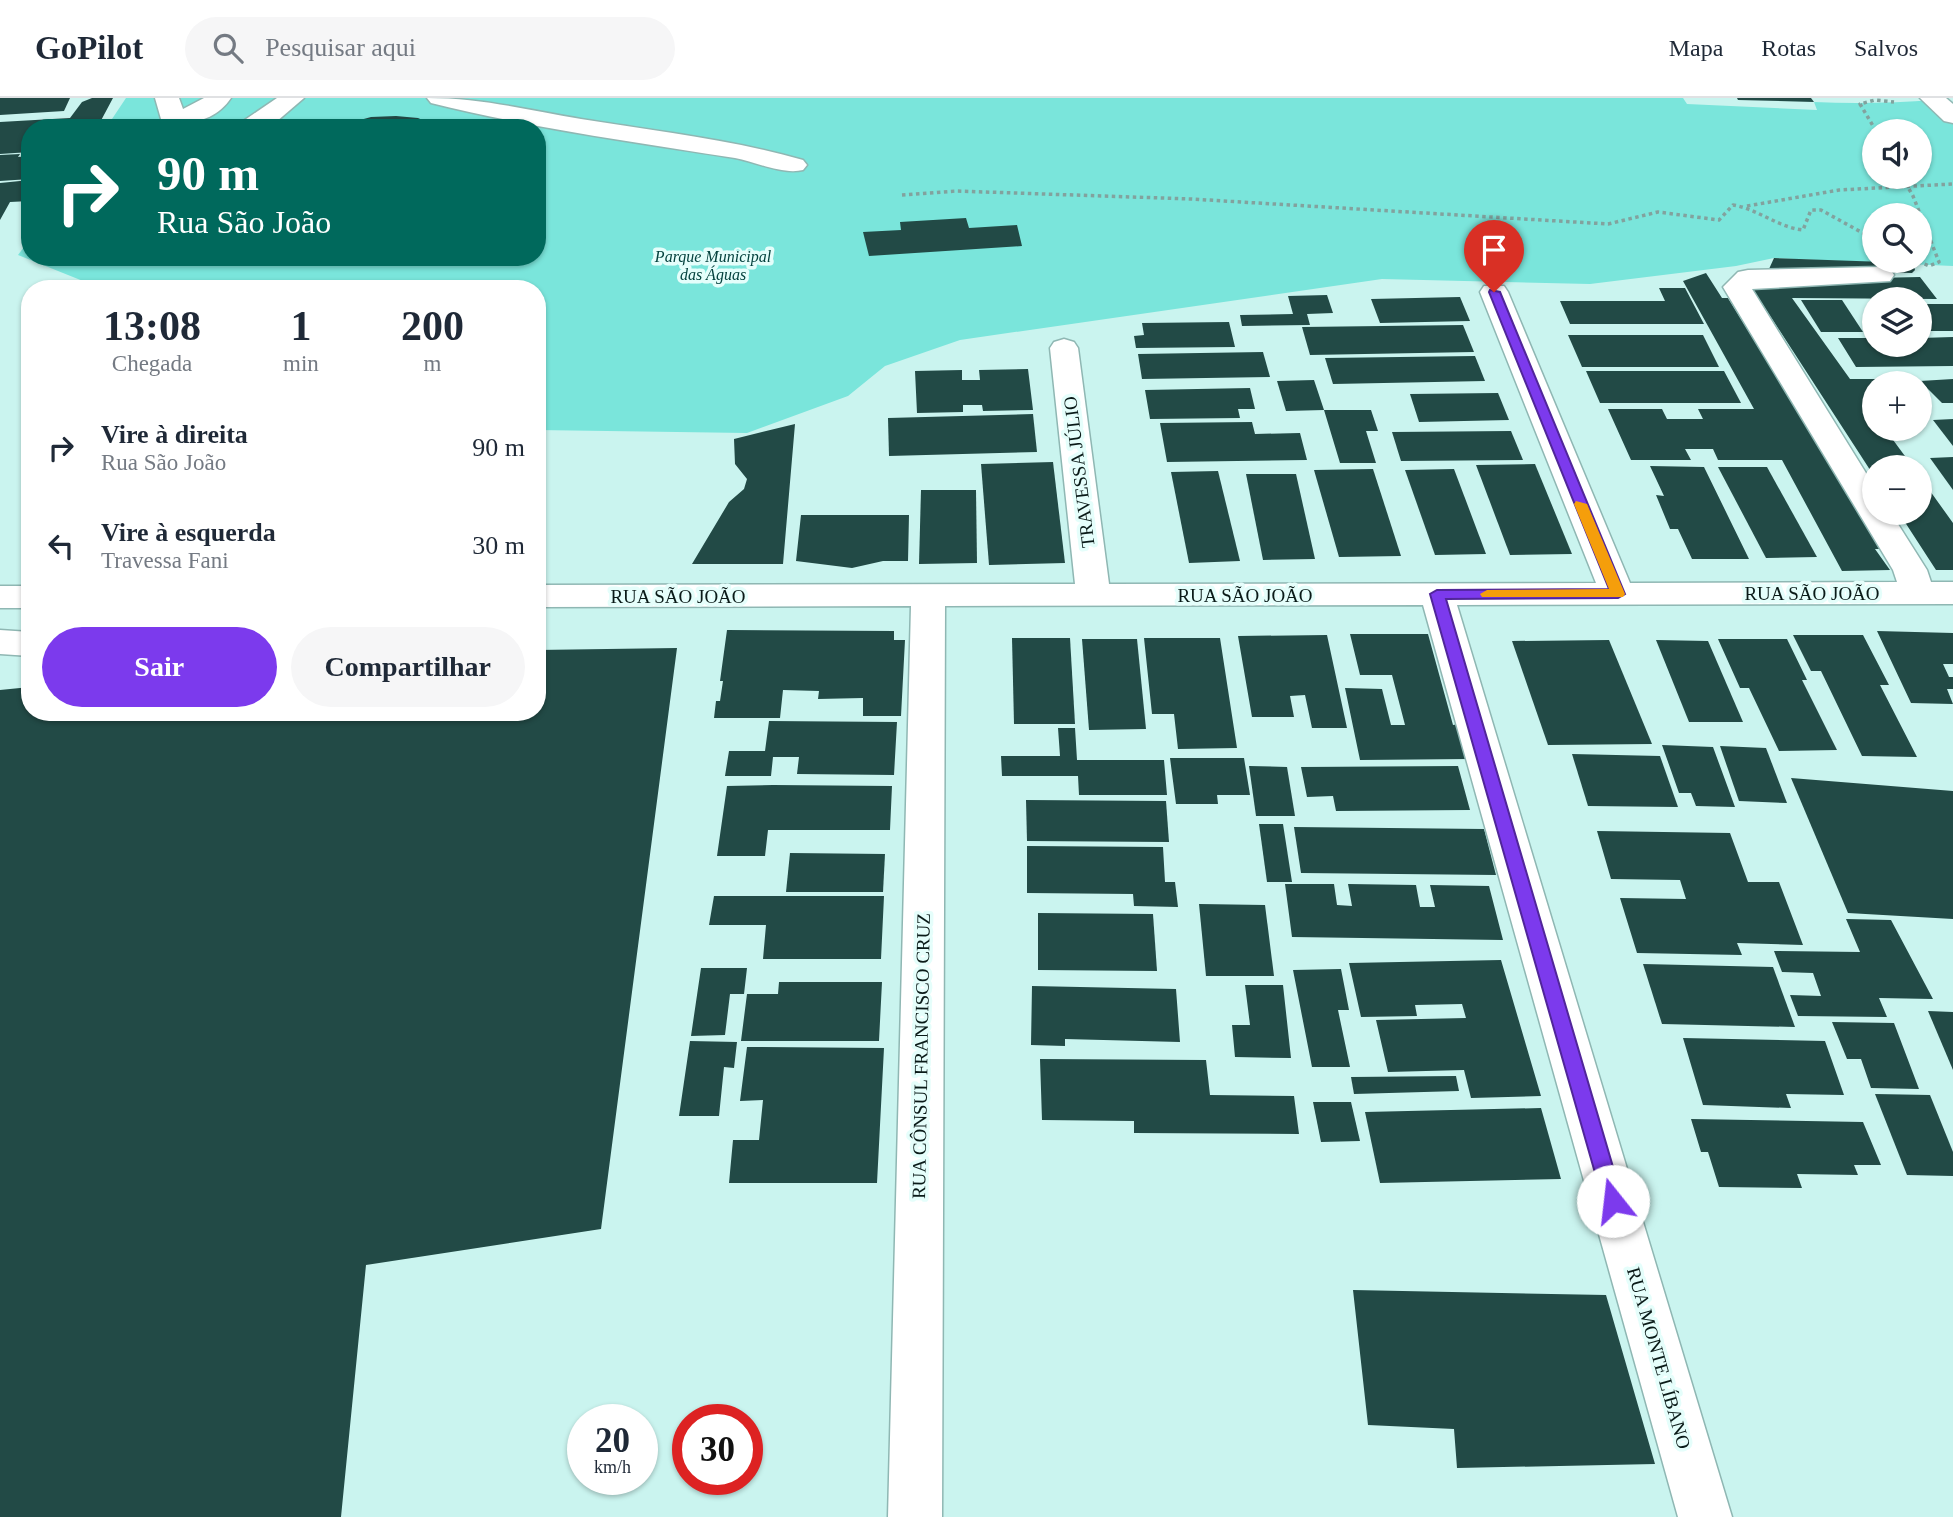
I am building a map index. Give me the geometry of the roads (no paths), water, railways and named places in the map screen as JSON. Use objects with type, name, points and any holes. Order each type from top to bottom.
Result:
[{"type":"street","points":[[167,98],[169,114],[179,118],[190,117],[219,98]]},
{"type":"street","points":[[265,119],[292,98]]},
{"type":"street","points":[[439,98],[538,119]]},
{"type":"street","points":[[1932,98],[1953,116]]},
{"type":"street","points":[[546,120],[755,154],[794,164]]},
{"type":"street","points":[[1862,491],[1737,287],[1748,278],[1880,275]]},
{"type":"street","points":[[1494,292],[1618,594]]},
{"type":"street","name":"TRAVESSA JÚLIO","points":[[1065,348],[1093,595]]},
{"type":"street","points":[[1883,525],[1910,570],[1917,593]]},
{"type":"street","name":"RUA SÃO JOÃO","points":[[546,596],[1953,593]]},
{"type":"street","name":"RUA MONTE LÍBANO","points":[[1437,594],[1705,1517]]},
{"type":"street","name":"RUA CÔNSUL FRANCISCO CRUZ","points":[[915,1517],[928,596]]},
{"type":"street","points":[[0,597],[21,597]]},
{"type":"street","points":[[0,642],[21,643]]},
{"type":"park label","name":"Parque Municipal das Águas","points":[[713,265]]}]
